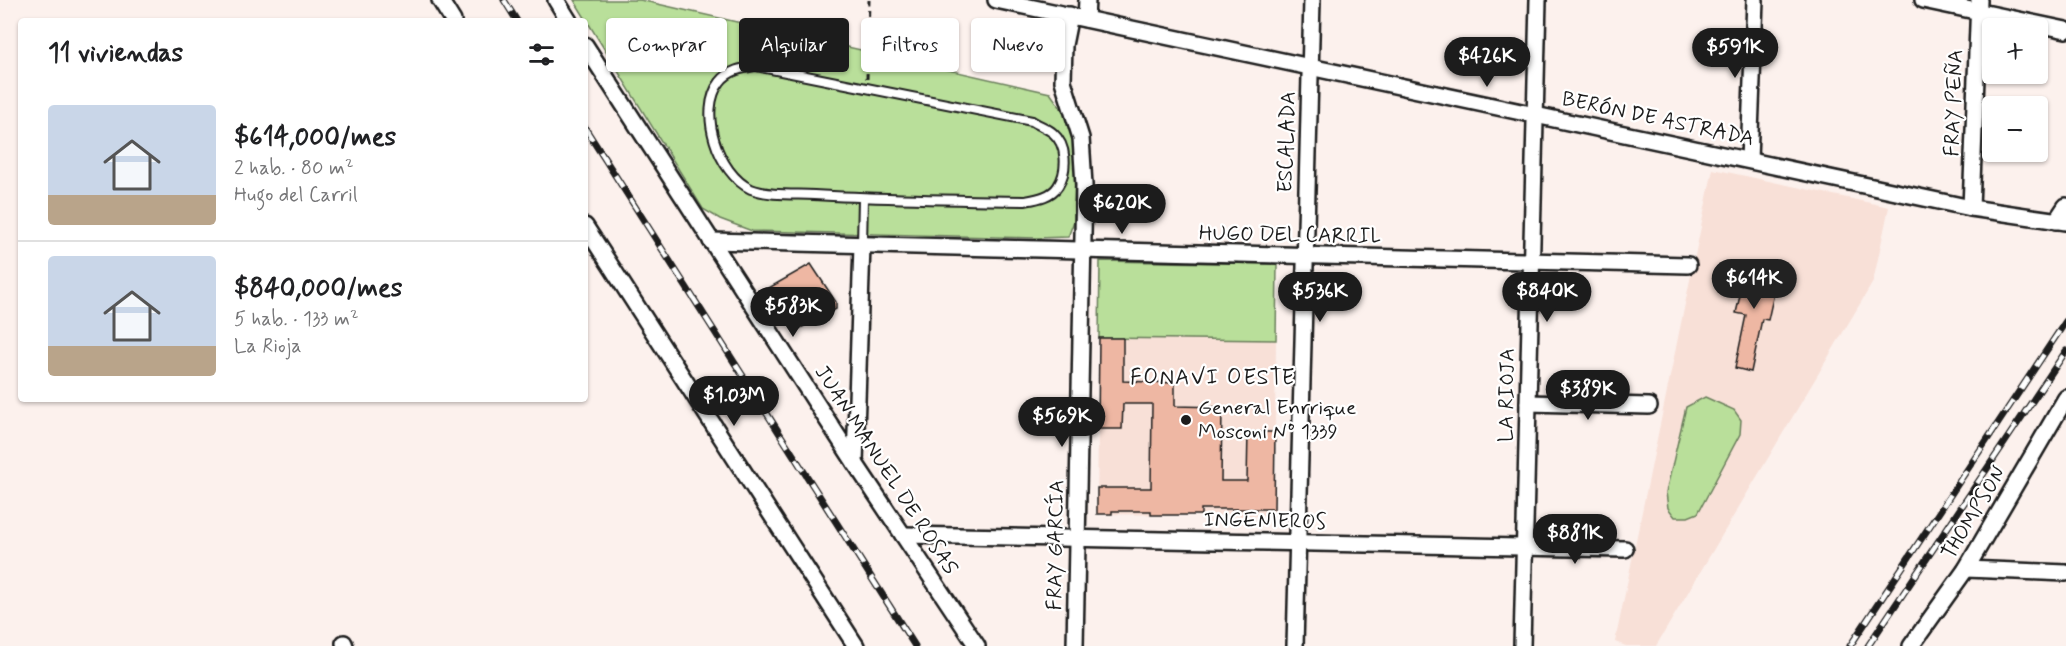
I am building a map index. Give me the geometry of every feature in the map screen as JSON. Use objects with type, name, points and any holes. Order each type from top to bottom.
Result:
[{"type":"street","points":[[440,0],[451,18]]},
{"type":"street","points":[[556,0],[567,18]]},
{"type":"street","name":"BERÓN DE ASTRADA","points":[[996,0],[1971,208],[2061,221]]},
{"type":"street","points":[[1086,19],[1087,0]]},
{"type":"street","name":"ESCALADA","points":[[1295,646],[1312,0]]},
{"type":"street","name":"LA RIOJA","points":[[1522,646],[1538,0]]},
{"type":"street","points":[[1749,160],[1755,0]]},
{"type":"street","points":[[1923,0],[1979,6],[2066,30]]},
{"type":"street","name":"FRAY PEÑA","points":[[1971,208],[1979,6]]},
{"type":"street","name":"FRAY GARCÍA","points":[[1070,15],[1064,45],[1063,81],[1081,138],[1084,185],[1076,646]]},
{"type":"street","name":"JUAN MANUEL DE ROSAS","points":[[588,50],[855,463],[977,646]]},
{"type":"street","points":[[2061,221],[2066,206]]},
{"type":"street","points":[[588,231],[855,646]]},
{"type":"street","name":"HUGO DEL CARRIL","points":[[711,241],[1688,266]]},
{"type":"street","points":[[855,463],[862,245]]},
{"type":"street","name":"THOMPSON","points":[[1911,646],[1966,569],[2066,398]]},
{"type":"street","points":[[1528,403],[1650,406]]},
{"type":"street","name":"INGENIEROS","points":[[903,535],[1625,549]]},
{"type":"street","points":[[1966,569],[2066,573]]},
{"type":"lane","points":[[756,66],[866,89],[1032,122],[1053,133],[1064,148],[1064,168],[1058,187],[1043,197],[1025,201],[863,198],[772,193],[751,189],[733,175],[718,153],[710,127],[710,101],[720,82],[736,69],[756,66]]},
{"type":"lane","points":[[862,245],[863,198]]},
{"type":"path","points":[[866,89],[869,0]]},
{"type":"shaded area","points":[[1713,169],[1889,207],[1873,282],[1656,646],[1626,646],[1615,642]]},
{"type":"shaded area","name":"General Enrrique Mosconi Nº 1339","points":[[1099,338],[1276,340],[1274,516],[1097,514]]},
{"type":"green space","points":[[574,0],[640,0],[719,18],[606,18],[606,52],[588,23],[588,18],[585,18]]},
{"type":"green space","points":[[727,20],[739,22],[739,72],[849,72],[849,47],[861,50],[861,72],[957,72],[1050,93],[1068,118],[1075,148],[1074,221],[1068,237],[752,231],[720,219],[703,209],[618,72],[727,72]]},
{"type":"green space","points":[[1100,261],[1277,264],[1276,340],[1099,338]]},
{"type":"green space","points":[[1705,397],[1734,410],[1741,420],[1740,434],[1698,513],[1688,517],[1675,517],[1668,508],[1666,492],[1686,407]]},
{"type":"building","points":[[811,264],[836,302],[836,309],[795,331],[767,289]]},
{"type":"building","points":[[1747,265],[1779,271],[1768,320],[1762,319],[1751,372],[1735,368],[1746,315],[1736,313]]},
{"type":"building","points":[[1099,338],[1123,338],[1123,381],[1175,383],[1175,406],[1222,407],[1221,481],[1247,481],[1248,432],[1275,432],[1274,509],[1201,509],[1201,515],[1151,515],[1151,511],[1112,511],[1112,514],[1097,514],[1097,488],[1151,488],[1152,404],[1123,404],[1122,429],[1098,429]]},
{"type":"railway","points":[[504,0],[515,18]]},
{"type":"railway","points":[[588,133],[915,646]]},
{"type":"railway","points":[[1850,646],[2066,321]]},
{"type":"railway","points":[[1868,646],[2066,351]]},
{"type":"place","name":"General Enrrique Mosconi Nº 1339","points":[[1186,420]]},
{"type":"district","name":"FONAVI OESTE","points":[[1213,378]]}]
